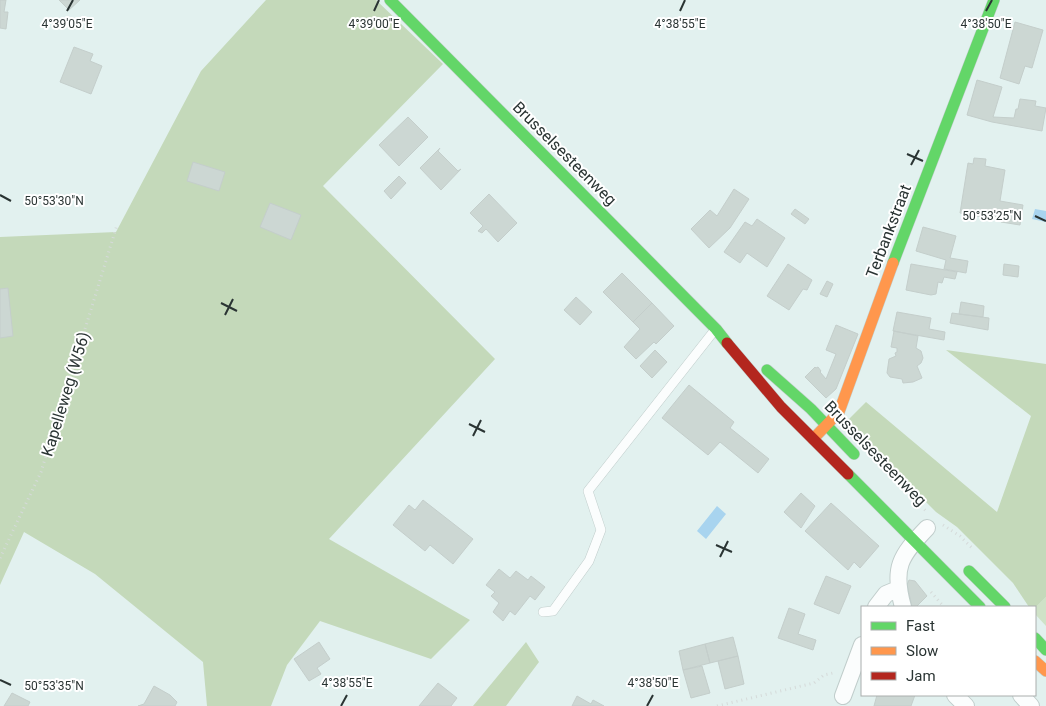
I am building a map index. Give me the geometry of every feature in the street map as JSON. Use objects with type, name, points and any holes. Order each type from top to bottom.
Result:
[{"type":"main road","name":"Brusselsesteenweg","points":[[390,0],[716,329],[781,407],[979,606]]},
{"type":"main road","name":"Terbankstraat","points":[[813,439],[839,412],[872,320],[994,0]]},
{"type":"main road","name":"Brusselsesteenweg","points":[[716,329],[784,384],[859,459]]},
{"type":"main road","points":[[962,563],[1005,606]]},
{"type":"main road","points":[[1036,639],[1046,650]]},
{"type":"main road","points":[[1036,662],[1046,671]]},
{"type":"street","points":[[903,606],[898,589],[898,570],[903,557],[930,524]]},
{"type":"street","points":[[877,606],[886,594],[898,589]]},
{"type":"street","points":[[843,696],[861,648]]},
{"type":"street","points":[[956,696],[966,706]]},
{"type":"street","points":[[1022,696],[1031,706]]},
{"type":"lane","points":[[542,612],[553,611],[589,561],[601,530],[588,492],[716,329]]},
{"type":"path","name":"Kapelleweg (W56)","points":[[0,558],[41,472],[117,225]]},
{"type":"path","name":"Brusselsesteenweg","points":[[907,490],[930,524],[960,536],[980,556]]},
{"type":"path","points":[[717,706],[814,683],[824,675],[853,670]]},
{"type":"green space","points":[[266,0],[376,0],[443,64],[323,186],[495,359],[329,539],[470,620],[431,659],[320,621],[287,665],[271,706],[207,706],[203,662],[95,574],[24,532],[0,585],[0,237],[116,232],[201,71]]},
{"type":"green space","points":[[946,350],[1046,364],[1046,597],[1036,607],[1028,606],[1013,583],[957,527],[936,512],[846,422],[866,402],[997,512],[1031,416]]},
{"type":"green space","points":[[1046,597],[1046,626],[1036,615],[1036,607]]},
{"type":"green space","points":[[526,642],[539,662],[506,706],[473,706]]},
{"type":"water","points":[[1035,209],[1046,211],[1046,222],[1032,219]]},
{"type":"water","points":[[717,506],[726,514],[706,539],[697,531]]},
{"type":"building","points":[[0,0],[6,0],[4,12],[8,12],[6,29],[0,28]]},
{"type":"building","points":[[59,0],[80,0],[69,10]]},
{"type":"building","points":[[1015,22],[1043,30],[1032,68],[1025,66],[1019,84],[1000,78]]},
{"type":"building","points":[[74,47],[93,54],[90,61],[102,66],[91,94],[60,82]]},
{"type":"building","points":[[977,80],[1002,87],[993,117],[1014,118],[1020,99],[1036,101],[1035,106],[1046,108],[1042,131],[992,122],[967,115]]},
{"type":"building","points":[[408,117],[428,137],[399,166],[379,145]]},
{"type":"building","points":[[440,148],[438,151],[458,171],[461,169],[441,190],[420,168]]},
{"type":"building","points":[[974,158],[986,159],[985,166],[1005,170],[1000,201],[1023,205],[1020,225],[1001,222],[1001,219],[960,213],[968,163],[973,164]]},
{"type":"building","points":[[193,162],[225,172],[219,191],[187,181]]},
{"type":"building","points":[[399,176],[406,183],[391,199],[384,191]]},
{"type":"building","points":[[734,189],[749,199],[730,228],[709,248],[691,229],[710,210],[717,216]]},
{"type":"building","points":[[489,194],[517,223],[498,242],[486,229],[482,233],[478,231],[483,226],[470,213]]},
{"type":"building","points":[[270,203],[301,215],[291,240],[260,227]]},
{"type":"building","points":[[795,209],[809,219],[805,224],[791,214]]},
{"type":"building","points":[[757,219],[785,238],[767,267],[747,253],[740,263],[724,252],[745,222],[752,226]]},
{"type":"building","points":[[923,227],[956,236],[950,258],[968,261],[966,273],[944,269],[946,260],[916,251]]},
{"type":"building","points":[[788,264],[812,280],[807,290],[803,289],[789,310],[767,296]]},
{"type":"building","points":[[911,264],[957,272],[955,279],[944,277],[942,283],[938,282],[936,294],[931,295],[906,290]]},
{"type":"building","points":[[1004,264],[1019,266],[1018,277],[1003,275]]},
{"type":"building","points":[[622,273],[652,303],[633,322],[603,292]]},
{"type":"building","points":[[827,281],[833,284],[827,297],[820,294]]},
{"type":"building","points":[[8,288],[13,336],[0,338],[0,289]]},
{"type":"building","points":[[576,297],[592,312],[580,325],[564,310]]},
{"type":"building","points":[[961,302],[984,306],[983,317],[959,314]]},
{"type":"building","points":[[652,303],[674,326],[656,344],[654,342],[636,359],[624,347],[640,329],[633,322]]},
{"type":"building","points":[[897,312],[931,318],[929,329],[945,332],[944,340],[893,331]]},
{"type":"building","points":[[952,313],[989,318],[988,330],[950,323]]},
{"type":"building","points":[[836,325],[858,334],[836,389],[826,398],[805,377],[815,367],[818,367],[826,379],[836,354],[826,350]]},
{"type":"building","points":[[894,331],[918,336],[916,348],[921,351],[923,358],[917,366],[922,378],[913,382],[903,383],[902,379],[890,377],[887,373],[889,359],[896,356],[895,353],[897,352],[897,348],[891,347]]},
{"type":"building","points":[[655,350],[667,362],[652,378],[640,366]]},
{"type":"building","points":[[689,385],[734,422],[730,428],[769,459],[758,473],[720,442],[708,455],[662,418]]},
{"type":"building","points":[[801,493],[815,506],[801,528],[784,512]]},
{"type":"building","points":[[423,500],[473,539],[453,564],[430,545],[425,551],[393,525],[409,505],[415,510]]},
{"type":"building","points":[[831,503],[879,546],[860,568],[854,562],[848,570],[805,531]]},
{"type":"building","points":[[499,569],[510,578],[516,571],[528,580],[531,576],[545,587],[535,600],[530,596],[515,615],[510,611],[503,621],[493,612],[499,603],[491,596],[495,592],[486,585]]},
{"type":"building","points":[[826,576],[851,586],[839,614],[814,604]]},
{"type":"building","points":[[909,580],[915,581],[927,596],[917,606],[912,606],[907,585]]},
{"type":"building","points":[[789,608],[805,614],[798,634],[816,640],[813,650],[778,638]]},
{"type":"building","points":[[733,637],[738,656],[710,663],[705,644]]},
{"type":"building","points":[[319,642],[330,659],[317,668],[321,674],[309,681],[294,659]]},
{"type":"building","points":[[705,644],[710,663],[683,670],[679,651]]},
{"type":"building","points":[[738,656],[744,684],[725,689],[718,661]]},
{"type":"building","points":[[702,666],[710,693],[691,698],[683,670]]},
{"type":"building","points":[[438,683],[457,698],[451,706],[419,706]]},
{"type":"building","points":[[154,686],[170,695],[177,702],[175,706],[138,706],[144,704]]},
{"type":"building","points":[[12,693],[30,702],[28,706],[4,706]]},
{"type":"building","points":[[577,696],[591,704],[593,700],[604,706],[572,706]]},
{"type":"building","points":[[877,696],[915,696],[911,706],[874,706]]},
{"type":"traffic: fast","points":[[390,0],[716,329],[727,343]]},
{"type":"traffic: fast","points":[[893,263],[994,0]]},
{"type":"traffic: fast","points":[[767,370],[811,409],[854,454]]},
{"type":"traffic: fast","points":[[848,474],[979,606]]},
{"type":"traffic: fast","points":[[969,571],[1004,606]]},
{"type":"traffic: fast","points":[[1036,639],[1046,650]]},
{"type":"traffic: slow","points":[[813,439],[839,412],[893,263]]},
{"type":"traffic: slow","points":[[1036,662],[1046,671]]},
{"type":"traffic: jam","points":[[727,343],[781,407],[848,474]]}]
